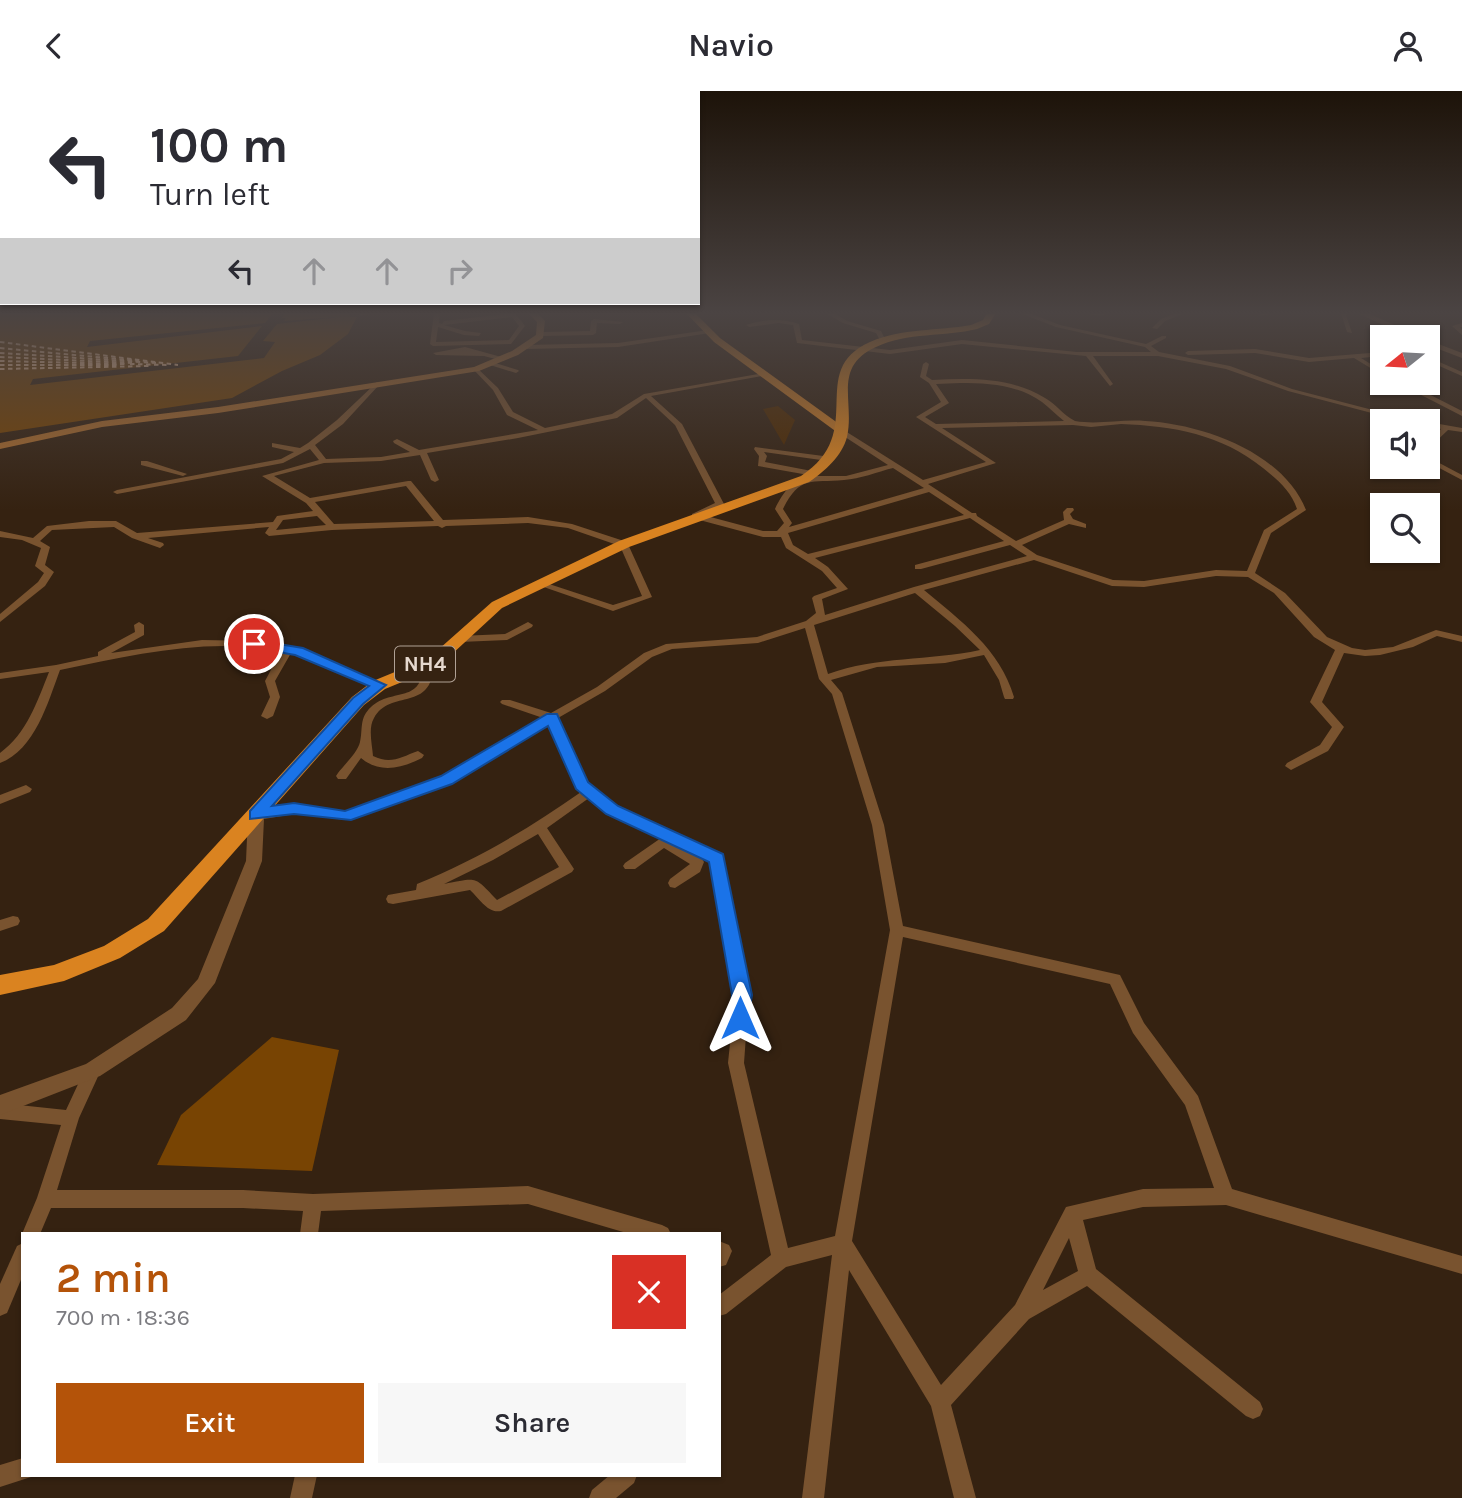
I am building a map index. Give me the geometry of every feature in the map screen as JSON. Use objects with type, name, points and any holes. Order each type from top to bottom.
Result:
[{"type":"highway","name":"NH4","points":[[0,985],[56,974],[101,957],[156,925],[358,701],[379,685],[428,663],[460,639],[497,604],[624,544],[695,516],[809,477],[828,459],[842,431],[842,379]]},
{"type":"main road","points":[[0,446],[102,424],[218,410],[412,379]]},
{"type":"main road","points":[[769,379],[842,431]]},
{"type":"street","points":[[486,379],[496,389],[510,413],[542,429]]},
{"type":"street","points":[[269,477],[324,461],[382,459],[499,440],[614,416],[646,395],[736,379]]},
{"type":"street","points":[[695,516],[763,534],[780,532],[992,463],[920,417],[945,403],[925,379]]},
{"type":"street","points":[[930,382],[982,379],[1011,384],[1042,399],[1073,423]]},
{"type":"street","points":[[1106,379],[1110,384]]},
{"type":"street","points":[[1261,379],[1290,390],[1370,410]]},
{"type":"street","points":[[117,492],[193,475],[246,470],[283,461],[311,445],[340,422],[377,384]]},
{"type":"street","points":[[646,395],[678,424],[720,504],[695,516]]},
{"type":"street","points":[[1425,395],[1462,414]]},
{"type":"street","points":[[935,426],[1164,424],[1220,434],[1264,464],[1297,494],[1302,510],[1267,532],[1250,574]]},
{"type":"street","points":[[1440,427],[1462,430]]},
{"type":"street","points":[[1440,434],[1446,428]]},
{"type":"street","points":[[842,431],[1034,557],[1111,583],[1144,584],[1216,573],[1250,574],[1286,599],[1323,640],[1341,649],[1376,654],[1404,649],[1436,633],[1462,639]]},
{"type":"street","points":[[397,441],[420,453],[435,480]]},
{"type":"street","points":[[275,445],[301,451]]},
{"type":"street","points":[[311,445],[324,461]]},
{"type":"street","points":[[828,459],[758,449],[763,456],[761,464],[809,477],[846,478],[896,465]]},
{"type":"street","points":[[144,463],[173,473],[193,475]]},
{"type":"street","points":[[1440,466],[1462,478]]},
{"type":"street","points":[[246,470],[269,477],[309,501],[332,527]]},
{"type":"street","points":[[780,532],[788,523],[779,509],[787,493],[809,477]]},
{"type":"street","points":[[309,501],[408,483],[442,525]]},
{"type":"street","points":[[1069,521],[1066,514],[1070,510]]},
{"type":"street","points":[[320,513],[280,518],[269,533],[399,523],[442,525],[528,520],[569,526],[624,544],[647,597],[613,608],[540,584]]},
{"type":"street","points":[[805,558],[973,515]]},
{"type":"street","points":[[918,567],[1014,543],[1069,521],[1083,526]]},
{"type":"street","points":[[34,542],[50,528],[116,524],[135,536],[160,545]]},
{"type":"street","points":[[135,536],[276,524]]},
{"type":"street","points":[[228,539],[231,527]]},
{"type":"street","points":[[780,532],[785,534],[789,546],[825,569],[843,589],[817,598],[821,614],[809,624]]},
{"type":"street","points":[[0,534],[46,547],[40,566],[48,572],[42,584],[0,619]]},
{"type":"street","points":[[0,1105],[93,1070],[179,1014],[206,983],[254,861],[256,815],[294,809],[345,816],[446,780],[601,689],[648,655],[670,646],[758,640],[917,589],[1034,557]]},
{"type":"street","points":[[917,589],[970,632],[986,652],[1009,697]]},
{"type":"street","points":[[809,624],[824,679],[837,693],[878,825],[897,930],[843,1243],[813,1498]]},
{"type":"street","points":[[72,664],[108,652],[140,633],[139,625]]},
{"type":"street","points":[[460,639],[507,637],[528,625]]},
{"type":"street","points":[[0,675],[56,668],[193,643],[237,643],[288,648],[379,685]]},
{"type":"street","points":[[267,716],[275,697],[270,681],[288,648]]},
{"type":"street","points":[[1290,766],[1324,748],[1338,727],[1316,702],[1341,649]]},
{"type":"street","points":[[824,679],[869,664],[888,661],[933,661],[986,652]]},
{"type":"street","points":[[418,755],[398,766],[384,767],[367,758],[368,718],[376,708],[422,689],[428,680],[428,663]]},
{"type":"street","points":[[0,759],[16,749],[35,722],[56,668]]},
{"type":"street","points":[[506,702],[552,717],[581,785],[612,810],[667,840],[698,862],[695,869],[675,883]]},
{"type":"street","points":[[342,776],[366,743]]},
{"type":"street","points":[[0,800],[26,789]]},
{"type":"street","points":[[541,828],[567,869],[496,907],[473,884],[393,899],[475,867],[541,828],[591,791]]},
{"type":"street","points":[[629,866],[667,840]]},
{"type":"street","points":[[667,840],[717,859],[742,995],[736,1063],[781,1259]]},
{"type":"street","points":[[897,930],[1115,979],[1138,1028],[1192,1101],[1226,1196]]},
{"type":"street","points":[[32,1232],[46,1199],[71,1118],[93,1070]]},
{"type":"street","points":[[0,1111],[71,1118]]},
{"type":"street","points":[[46,1199],[243,1199],[313,1203],[528,1195],[655,1232]]},
{"type":"street","points":[[1072,1213],[1143,1198],[1226,1196],[1462,1265]]},
{"type":"street","points":[[309,1232],[313,1203]]},
{"type":"street","points":[[1072,1213],[1088,1275],[1253,1409]]},
{"type":"street","points":[[940,1402],[1022,1312],[1072,1213]]},
{"type":"street","points":[[721,1305],[781,1259],[843,1243]]},
{"type":"street","points":[[843,1243],[940,1402],[965,1498]]},
{"type":"street","points":[[0,1306],[21,1257]]},
{"type":"street","points":[[1022,1312],[1088,1275]]},
{"type":"street","points":[[0,1476],[21,1470]]},
{"type":"street","points":[[301,1498],[306,1477]]},
{"type":"street","points":[[600,1498],[624,1477]]},
{"type":"shaded area","points":[[0,379],[268,379],[232,398],[0,433]]},
{"type":"shaded area","points":[[778,406],[795,420],[784,445],[763,409]]},
{"type":"shaded area","points":[[272,1037],[339,1050],[312,1171],[157,1165],[181,1115]]},
{"type":"pier","points":[[36,379],[85,379],[30,385]]},
{"type":"route","points":[[254,644],[298,651],[379,685],[358,701],[256,815],[294,809],[345,816],[446,780],[552,717],[581,785],[612,810],[717,859],[742,995],[740,1018]]}]
